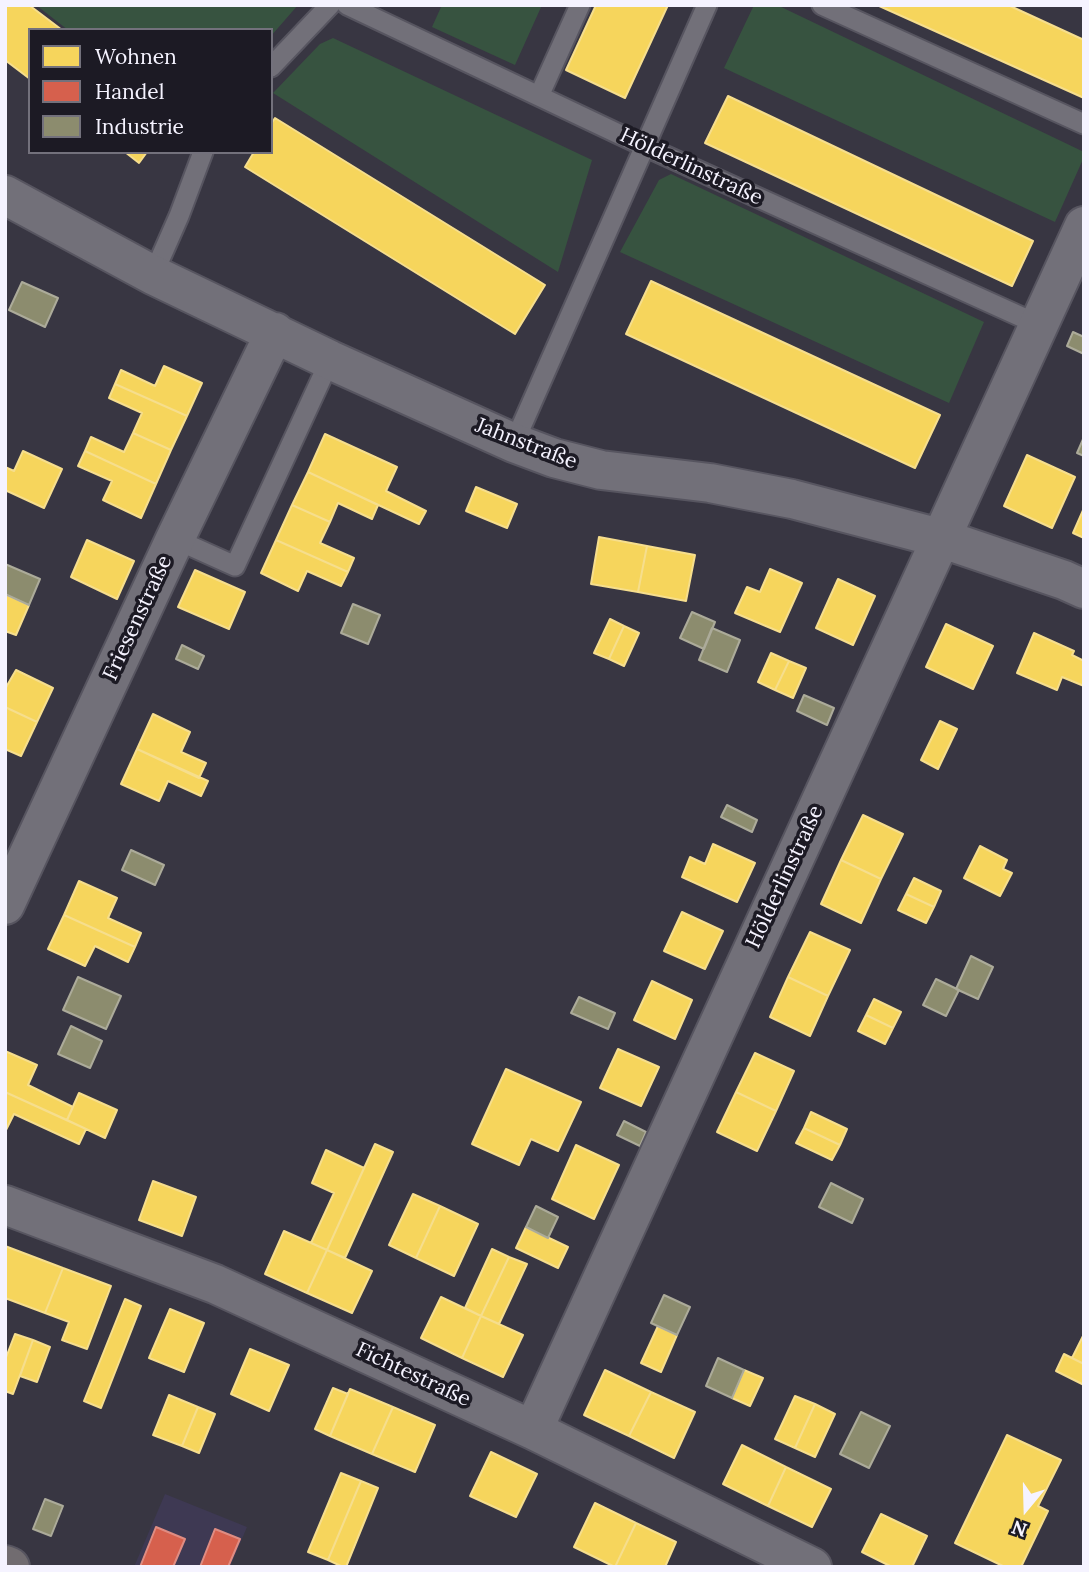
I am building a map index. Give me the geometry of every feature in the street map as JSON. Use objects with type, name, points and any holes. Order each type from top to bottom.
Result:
[{"type":"main road","points":[[5,1565],[10,1567]]},
{"type":"street","name":"Jahnstraße","points":[[5,195],[153,275],[330,360],[514,443],[554,458],[601,470],[710,483],[792,499],[940,538],[1084,589]]},
{"type":"street","name":"Hölderlinstraße","points":[[533,1430],[1084,226]]},
{"type":"street","name":"Friesenstraße","points":[[5,905],[175,539],[275,332]]},
{"type":"street","name":"Fichtestraße","points":[[5,1205],[215,1284],[533,1430],[812,1567]]},
{"type":"lane","points":[[273,65],[330,5]]},
{"type":"lane","name":"Hölderlinstraße","points":[[347,5],[644,146],[1037,324]]},
{"type":"lane","points":[[539,96],[580,5]]},
{"type":"lane","points":[[514,443],[707,5]]},
{"type":"lane","points":[[822,5],[1084,124]]},
{"type":"lane","points":[[153,275],[202,154]]},
{"type":"lane","points":[[175,539],[235,566],[330,360]]},
{"type":"shaded area","points":[[165,1494],[247,1527],[230,1567],[134,1567]]},
{"type":"green space","points":[[36,5],[298,5],[273,34],[273,28],[65,28]]},
{"type":"green space","points":[[442,5],[542,5],[515,65],[432,27]]},
{"type":"green space","points":[[754,5],[777,5],[1084,152],[1055,222],[724,68]]},
{"type":"green space","points":[[333,38],[592,160],[558,272],[273,93],[320,44]]},
{"type":"green space","points":[[671,174],[984,322],[949,403],[620,252],[659,180]]},
{"type":"building: Wohnen","points":[[5,5],[29,5],[59,28],[28,28],[28,77],[5,60]]},
{"type":"building: Wohnen","points":[[596,5],[668,5],[625,98],[566,70]]},
{"type":"building: Wohnen","points":[[877,5],[1008,5],[1084,40],[1084,98]]},
{"type":"building: Wohnen","points":[[728,96],[1033,241],[1012,286],[705,143]]},
{"type":"building: Wohnen","points":[[275,118],[545,285],[515,334],[245,167],[253,154],[273,154]]},
{"type":"building: Wohnen","points":[[128,154],[146,154],[139,163]]},
{"type":"building: Wohnen","points":[[651,281],[940,415],[915,468],[626,334]]},
{"type":"building: Wohnen","points":[[164,366],[202,383],[187,416],[115,384],[121,370],[155,386]]},
{"type":"building: Wohnen","points":[[115,384],[187,416],[171,450],[133,433],[142,413],[109,398]]},
{"type":"building: Wohnen","points":[[133,433],[171,450],[156,484],[85,451],[91,437],[124,452]]},
{"type":"building: Wohnen","points":[[325,434],[397,467],[386,491],[426,511],[419,524],[308,472]]},
{"type":"building: Wohnen","points":[[23,451],[62,469],[44,508],[5,490],[5,467],[14,471]]},
{"type":"building: Wohnen","points":[[85,451],[156,484],[141,518],[103,500],[112,481],[78,466]]},
{"type":"building: Wohnen","points":[[1027,455],[1075,477],[1052,528],[1004,506]]},
{"type":"building: Wohnen","points":[[308,472],[378,505],[372,519],[338,503],[330,522],[292,505]]},
{"type":"building: Wohnen","points":[[476,487],[517,504],[507,528],[466,511]]},
{"type":"building: Wohnen","points":[[292,505],[330,522],[320,543],[354,558],[348,572],[276,540]]},
{"type":"building: Wohnen","points":[[1084,508],[1084,538],[1073,533]]},
{"type":"building: Wohnen","points":[[599,537],[647,546],[638,592],[591,584]]},
{"type":"building: Wohnen","points":[[87,540],[134,561],[117,599],[71,577]]},
{"type":"building: Wohnen","points":[[276,540],[348,572],[341,586],[307,571],[298,591],[261,573]]},
{"type":"building: Wohnen","points":[[647,546],[695,555],[686,601],[638,592]]},
{"type":"building: Wohnen","points":[[770,569],[802,583],[780,632],[735,613],[747,587],[760,592]]},
{"type":"building: Wohnen","points":[[195,570],[245,592],[229,629],[178,607]]},
{"type":"building: Wohnen","points":[[838,579],[875,596],[853,645],[816,628]]},
{"type":"building: Wohnen","points":[[5,594],[29,605],[16,635],[5,631]]},
{"type":"building: Wohnen","points":[[610,619],[624,626],[609,659],[594,653]]},
{"type":"building: Wohnen","points":[[946,624],[993,646],[973,689],[926,667]]},
{"type":"building: Wohnen","points":[[624,626],[639,633],[624,666],[609,659]]},
{"type":"building: Wohnen","points":[[1034,633],[1074,651],[1072,655],[1084,661],[1084,686],[1062,677],[1057,690],[1017,673]]},
{"type":"building: Wohnen","points":[[771,653],[789,661],[775,690],[758,682]]},
{"type":"building: Wohnen","points":[[789,661],[806,668],[793,698],[775,690]]},
{"type":"building: Wohnen","points":[[16,670],[53,688],[37,722],[5,707],[5,689]]},
{"type":"building: Wohnen","points":[[5,707],[37,722],[21,756],[5,749]]},
{"type":"building: Wohnen","points":[[153,714],[190,732],[181,752],[206,763],[199,778],[137,749]]},
{"type":"building: Wohnen","points":[[940,721],[957,729],[938,769],[921,760]]},
{"type":"building: Wohnen","points":[[137,749],[208,781],[201,796],[168,781],[159,801],[121,784]]},
{"type":"building: Wohnen","points":[[863,815],[903,834],[881,879],[841,860]]},
{"type":"building: Wohnen","points":[[713,844],[755,863],[737,902],[682,877],[690,857],[705,864]]},
{"type":"building: Wohnen","points":[[980,846],[1007,860],[1003,869],[1012,873],[1000,896],[964,878]]},
{"type":"building: Wohnen","points":[[841,860],[881,879],[861,923],[821,904]]},
{"type":"building: Wohnen","points":[[914,878],[941,891],[934,907],[906,894]]},
{"type":"building: Wohnen","points":[[79,881],[117,898],[108,918],[141,933],[135,947],[64,915]]},
{"type":"building: Wohnen","points":[[906,894],[934,907],[926,923],[898,910]]},
{"type":"building: Wohnen","points":[[682,912],[723,931],[705,969],[664,951]]},
{"type":"building: Wohnen","points":[[64,915],[135,947],[128,962],[95,946],[85,966],[48,949]]},
{"type":"building: Wohnen","points":[[810,932],[850,950],[828,996],[788,977]]},
{"type":"building: Wohnen","points":[[788,977],[828,996],[810,1036],[770,1017]]},
{"type":"building: Wohnen","points":[[652,981],[692,1000],[675,1039],[634,1020]]},
{"type":"building: Wohnen","points":[[874,999],[901,1012],[893,1028],[866,1015]]},
{"type":"building: Wohnen","points":[[866,1015],[893,1028],[885,1044],[858,1031]]},
{"type":"building: Wohnen","points":[[618,1049],[659,1067],[641,1106],[600,1088]]},
{"type":"building: Wohnen","points":[[5,1051],[37,1065],[28,1085],[73,1107],[67,1120],[5,1092]]},
{"type":"building: Wohnen","points":[[755,1053],[794,1071],[776,1111],[736,1092]]},
{"type":"building: Wohnen","points":[[506,1069],[581,1102],[558,1151],[531,1139],[519,1165],[472,1144]]},
{"type":"building: Wohnen","points":[[5,1092],[86,1129],[79,1144],[14,1114],[5,1132]]},
{"type":"building: Wohnen","points":[[736,1092],[776,1111],[757,1151],[717,1132]]},
{"type":"building: Wohnen","points":[[79,1093],[117,1110],[105,1138],[67,1120]]},
{"type":"building: Wohnen","points":[[811,1112],[847,1129],[840,1145],[804,1128]]},
{"type":"building: Wohnen","points":[[804,1128],[840,1145],[832,1160],[796,1143]]},
{"type":"building: Wohnen","points":[[375,1144],[393,1152],[345,1258],[327,1250]]},
{"type":"building: Wohnen","points":[[576,1145],[619,1165],[594,1219],[552,1199]]},
{"type":"building: Wohnen","points":[[326,1150],[364,1168],[327,1250],[311,1243],[334,1193],[312,1183]]},
{"type":"building: Wohnen","points":[[153,1181],[196,1197],[182,1236],[139,1220]]},
{"type":"building: Wohnen","points":[[413,1194],[440,1206],[416,1258],[389,1245]]},
{"type":"building: Wohnen","points":[[440,1206],[478,1224],[454,1276],[416,1258]]},
{"type":"building: Wohnen","points":[[526,1227],[568,1247],[558,1268],[516,1248]]},
{"type":"building: Wohnen","points":[[284,1231],[327,1250],[307,1293],[265,1274]]},
{"type":"building: Wohnen","points":[[5,1246],[63,1268],[45,1313],[5,1298]]},
{"type":"building: Wohnen","points":[[492,1249],[509,1257],[481,1316],[465,1308]]},
{"type":"building: Wohnen","points":[[327,1250],[372,1271],[352,1313],[307,1293]]},
{"type":"building: Wohnen","points":[[509,1257],[527,1264],[499,1324],[481,1316]]},
{"type":"building: Wohnen","points":[[63,1268],[111,1286],[87,1349],[62,1340],[69,1322],[45,1313]]},
{"type":"building: Wohnen","points":[[441,1297],[481,1316],[462,1358],[421,1338]]},
{"type":"building: Wohnen","points":[[125,1299],[141,1306],[101,1408],[84,1401]]},
{"type":"building: Wohnen","points":[[170,1309],[204,1323],[184,1372],[149,1358]]},
{"type":"building: Wohnen","points":[[481,1316],[523,1335],[503,1377],[462,1358]]},
{"type":"building: Wohnen","points":[[658,1326],[677,1335],[661,1372],[641,1363]]},
{"type":"building: Wohnen","points":[[15,1334],[33,1340],[13,1394],[5,1391],[5,1360]]},
{"type":"building: Wohnen","points":[[1084,1334],[1084,1364],[1072,1358]]},
{"type":"building: Wohnen","points":[[33,1340],[50,1347],[37,1382],[20,1376]]},
{"type":"building: Wohnen","points":[[250,1349],[289,1365],[269,1411],[231,1394]]},
{"type":"building: Wohnen","points":[[1064,1354],[1084,1364],[1084,1385],[1056,1371]]},
{"type":"building: Wohnen","points":[[605,1370],[651,1392],[629,1436],[584,1415]]},
{"type":"building: Wohnen","points":[[744,1370],[763,1378],[750,1406],[732,1398]]},
{"type":"building: Wohnen","points":[[333,1388],[348,1394],[330,1436],[315,1429]]},
{"type":"building: Wohnen","points":[[350,1389],[393,1407],[372,1454],[330,1436]]},
{"type":"building: Wohnen","points":[[651,1392],[695,1412],[674,1458],[629,1436]]},
{"type":"building: Wohnen","points":[[169,1395],[198,1407],[182,1446],[153,1435]]},
{"type":"building: Wohnen","points":[[795,1396],[815,1404],[795,1448],[775,1439]]},
{"type":"building: Wohnen","points":[[815,1404],[835,1414],[815,1457],[795,1448]]},
{"type":"building: Wohnen","points":[[198,1407],[215,1414],[199,1453],[182,1446]]},
{"type":"building: Wohnen","points":[[393,1407],[435,1425],[415,1472],[372,1454]]},
{"type":"building: Wohnen","points":[[1007,1435],[1061,1460],[1038,1506],[1048,1511],[1021,1567],[1005,1567],[955,1543]]},
{"type":"building: Wohnen","points":[[742,1445],[786,1467],[768,1506],[723,1484]]},
{"type":"building: Wohnen","points":[[491,1452],[537,1474],[516,1517],[470,1496]]},
{"type":"building: Wohnen","points":[[786,1467],[831,1489],[812,1527],[768,1506]]},
{"type":"building: Wohnen","points":[[341,1473],[361,1481],[328,1560],[308,1552]]},
{"type":"building: Wohnen","points":[[361,1481],[378,1488],[346,1567],[343,1567],[328,1560]]},
{"type":"building: Wohnen","points":[[595,1503],[636,1523],[615,1567],[574,1547]]},
{"type":"building: Wohnen","points":[[881,1514],[927,1536],[912,1567],[892,1567],[862,1552]]},
{"type":"building: Wohnen","points":[[636,1523],[676,1542],[665,1567],[615,1567]]},
{"type":"building: Handel","points":[[156,1527],[185,1539],[173,1567],[140,1567]]},
{"type":"building: Handel","points":[[215,1529],[240,1539],[228,1567],[200,1567]]},
{"type":"building: Industrie","points":[[22,282],[58,298],[45,327],[9,310]]},
{"type":"building: Industrie","points":[[1073,332],[1084,337],[1084,354],[1067,346]]},
{"type":"building: Industrie","points":[[1084,437],[1084,456],[1077,453]]},
{"type":"building: Industrie","points":[[5,564],[40,579],[29,605],[5,594]]},
{"type":"building: Industrie","points":[[353,604],[380,615],[368,644],[341,633]]},
{"type":"building: Industrie","points":[[692,612],[715,622],[704,649],[680,638]]},
{"type":"building: Industrie","points":[[712,628],[740,640],[727,672],[699,660]]},
{"type":"building: Industrie","points":[[182,645],[204,656],[198,669],[176,659]]},
{"type":"building: Industrie","points":[[804,695],[834,708],[827,725],[797,711]]},
{"type":"building: Industrie","points":[[727,805],[757,820],[752,832],[721,817]]},
{"type":"building: Industrie","points":[[131,850],[164,865],[155,885],[122,870]]},
{"type":"building: Industrie","points":[[971,956],[993,967],[978,999],[956,989]]},
{"type":"building: Industrie","points":[[78,977],[121,996],[106,1029],[63,1010]]},
{"type":"building: Industrie","points":[[936,979],[959,990],[946,1016],[923,1005]]},
{"type":"building: Industrie","points":[[579,997],[615,1013],[608,1029],[571,1013]]},
{"type":"building: Industrie","points":[[71,1026],[102,1041],[90,1068],[58,1054]]},
{"type":"building: Industrie","points":[[624,1121],[646,1132],[640,1146],[617,1135]]},
{"type":"building: Industrie","points":[[831,1183],[863,1199],[852,1223],[819,1207]]},
{"type":"building: Industrie","points":[[536,1206],[558,1217],[548,1238],[526,1227]]},
{"type":"building: Industrie","points":[[664,1295],[690,1307],[677,1335],[651,1323]]},
{"type":"building: Industrie","points":[[718,1358],[744,1370],[732,1398],[706,1386]]},
{"type":"building: Industrie","points":[[861,1412],[890,1426],[869,1468],[840,1454]]},
{"type":"building: Industrie","points":[[45,1499],[63,1506],[51,1536],[33,1529]]}]
